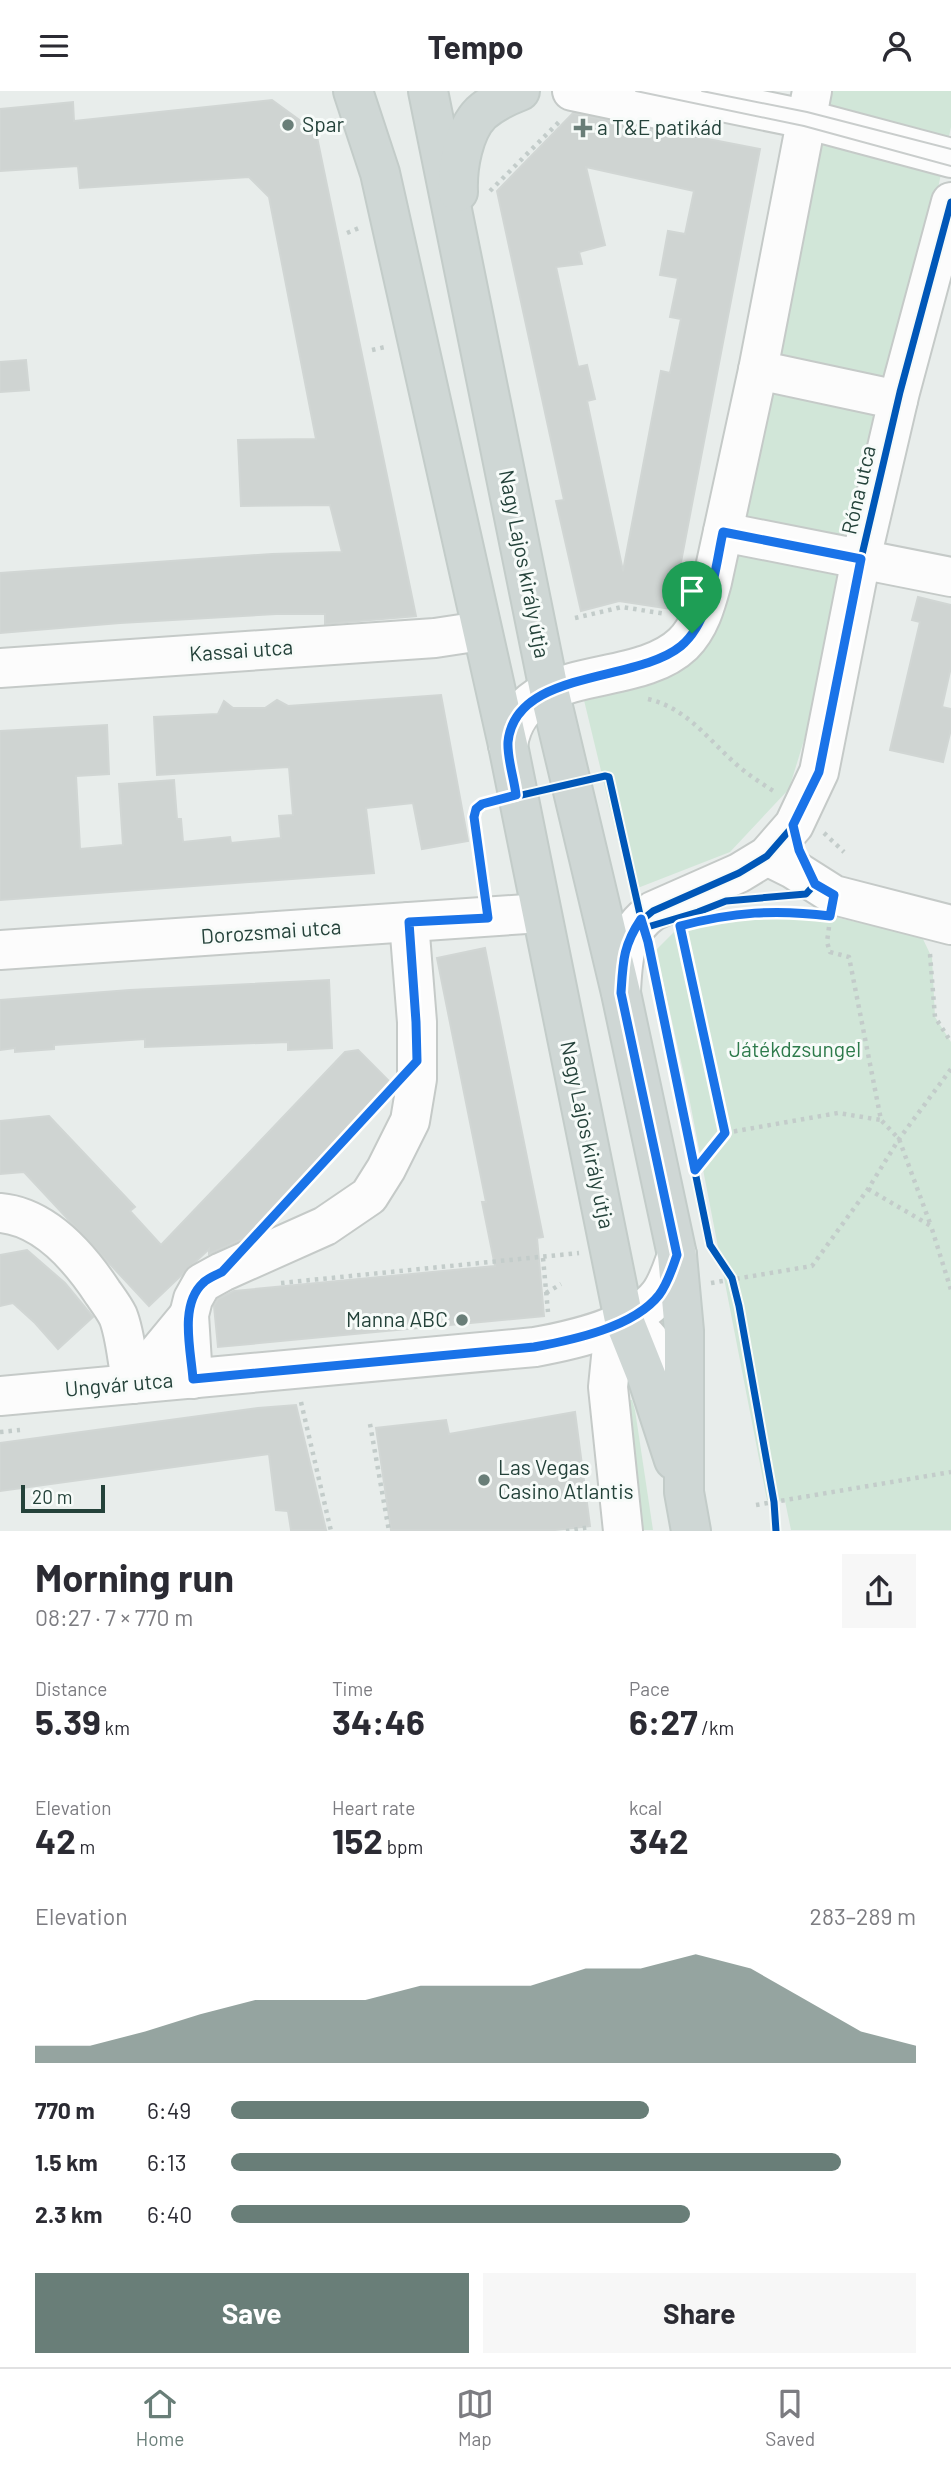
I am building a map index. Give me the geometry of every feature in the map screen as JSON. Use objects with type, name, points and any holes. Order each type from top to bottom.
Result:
[{"type":"main road","name":"Nagy Lajos király útja","points":[[353,91],[380,173],[508,745],[624,1320],[648,1380],[684,1492],[691,1531]]},
{"type":"main road","name":"Nagy Lajos király útja","points":[[428,91],[541,650],[561,686],[621,993],[677,1255],[684,1331],[684,1492]]},
{"type":"main road","points":[[459,243],[458,181],[468,134],[481,113],[520,91]]},
{"type":"street","points":[[668,91],[808,105],[951,158]]},
{"type":"street","points":[[569,103],[707,119],[748,100]]},
{"type":"street","points":[[508,745],[510,731],[520,712],[561,686],[660,660],[681,646],[704,611],[758,370],[808,105]]},
{"type":"street","name":"Róna utca","points":[[797,818],[819,772],[861,559],[898,400],[951,202]]},
{"type":"street","points":[[758,370],[898,400]]},
{"type":"street","points":[[723,532],[951,577]]},
{"type":"street","name":"Kassai utca","points":[[0,668],[435,638],[481,631]]},
{"type":"street","points":[[621,993],[627,940],[641,919],[653,911],[739,873],[767,856],[797,818]]},
{"type":"street","points":[[797,818],[799,850],[826,898]]},
{"type":"street","points":[[767,856],[793,869],[826,898],[939,936]]},
{"type":"street","name":"Dorozsmai utca","points":[[0,950],[541,913]]},
{"type":"street","points":[[193,1379],[189,1315],[193,1299],[202,1283],[325,1226],[369,1196],[410,1121],[417,1079],[409,922]]},
{"type":"street","points":[[0,1213],[37,1226],[69,1248],[97,1284],[117,1316],[132,1384]]},
{"type":"street","name":"Ungvár utca","points":[[0,1396],[534,1347],[568,1341],[624,1320],[646,1308],[659,1295],[668,1280],[677,1255]]},
{"type":"street","points":[[132,1384],[189,1315]]},
{"type":"street","points":[[624,1320],[612,1347],[608,1387],[624,1531]]},
{"type":"path","points":[[489,192],[569,103]]},
{"type":"path","points":[[347,233],[361,227]]},
{"type":"path","points":[[372,350],[388,347]]},
{"type":"path","points":[[575,618],[622,607],[675,615],[692,633]]},
{"type":"path","points":[[645,698],[667,703],[693,721],[797,818],[844,852]]},
{"type":"path","points":[[720,915],[793,911],[826,898],[827,943],[830,951],[849,957],[881,1120],[899,1139],[951,1290]]},
{"type":"path","points":[[680,926],[725,1133]]},
{"type":"path","points":[[939,936],[932,958],[935,1017],[951,1042]]},
{"type":"path","points":[[710,1283],[812,1266],[868,1189],[899,1139],[951,1069]]},
{"type":"path","points":[[279,1211],[385,1098]]},
{"type":"path","points":[[692,1173],[725,1133],[838,1112],[881,1120]]},
{"type":"path","points":[[692,1157],[692,1173],[697,1182]]},
{"type":"path","points":[[868,1189],[931,1226]]},
{"type":"path","points":[[275,1284],[556,1257]]},
{"type":"path","points":[[543,1258],[550,1324]]},
{"type":"path","points":[[725,1267],[735,1287]]},
{"type":"path","points":[[546,1293],[561,1284]]},
{"type":"path","points":[[300,1399],[331,1531]]},
{"type":"path","points":[[370,1424],[389,1531]]},
{"type":"path","points":[[0,1432],[27,1429]]},
{"type":"path","points":[[756,1505],[951,1472]]},
{"type":"path","points":[[771,1489],[775,1512]]},
{"type":"green space","points":[[820,91],[951,91],[951,127],[859,561],[789,789],[730,852],[630,891],[583,696],[698,652]]},
{"type":"green space","name":"Játékdzsungel","points":[[793,911],[830,916],[922,937],[932,958],[935,1017],[951,1042],[951,1530],[791,1530],[785,1501],[767,1500],[689,1097],[656,950],[680,926],[720,915]]},
{"type":"green space","points":[[627,1400],[632,1400],[635,1410],[653,1530],[640,1530]]},
{"type":"building","points":[[272,100],[316,132],[416,616],[325,624],[325,614],[276,614],[0,633],[0,573],[272,554],[342,552],[330,505],[241,506],[238,440],[316,439],[269,197],[249,177],[80,188],[78,166],[0,171],[0,109],[73,102],[74,121]]},
{"type":"building","points":[[573,113],[760,149],[672,609],[619,601],[581,611],[556,501],[564,500],[497,191]],"holes":[[[586,167],[694,191],[685,234],[668,231],[660,275],[678,278],[670,317],[681,319],[670,373],[661,371],[623,571],[587,401],[595,399],[587,365],[578,367],[556,267],[582,264],[579,252],[605,245]]]},
{"type":"building","points":[[26,360],[29,390],[0,392],[0,362]]},
{"type":"building","points":[[918,597],[951,605],[951,667],[942,707],[951,709],[951,729],[943,762],[890,750],[920,622],[912,620]]},
{"type":"building","points":[[441,695],[468,841],[422,849],[413,803],[366,808],[374,873],[0,900],[0,731],[107,725],[109,774],[76,776],[80,849],[123,845],[119,784],[174,780],[177,819],[181,819],[183,842],[230,837],[231,843],[281,838],[279,816],[293,815],[289,767],[157,775],[154,717],[218,714],[224,701],[233,708],[265,708],[277,700],[288,706]]},
{"type":"building","points":[[485,948],[543,1237],[537,1238],[544,1316],[218,1347],[214,1306],[218,1299],[234,1291],[495,1266],[482,1202],[486,1202],[437,958]]},
{"type":"building","points":[[329,980],[332,1048],[288,1050],[288,1042],[145,1047],[145,1039],[54,1045],[54,1049],[15,1052],[15,1048],[0,1050],[0,1000]]},
{"type":"building","points":[[358,1050],[390,1082],[357,1122],[247,1237],[209,1254],[209,1249],[149,1306],[24,1172],[0,1174],[0,1121],[49,1116],[135,1207],[130,1211],[161,1245],[345,1052]]},
{"type":"building","points":[[27,1250],[65,1283],[93,1317],[58,1349],[13,1303],[0,1306],[0,1255]]},
{"type":"building","points":[[296,1405],[326,1530],[291,1530],[288,1511],[276,1510],[269,1454],[0,1491],[0,1443]]},
{"type":"building","name":"Las Vegas Casino Atlantis","points":[[575,1412],[590,1526],[555,1530],[391,1530],[376,1428],[446,1420],[449,1434]]},
{"type":"tram line","points":[[636,91],[804,126],[951,166]]},
{"type":"tram line","points":[[702,91],[807,112],[951,149]]},
{"type":"cycle path","points":[[621,993],[627,947],[630,937],[643,919],[653,911],[739,873],[767,856],[794,825],[819,772],[861,559],[900,392],[951,202]]},
{"type":"cycle path","points":[[488,918],[474,817],[476,809],[482,804],[609,777],[648,942],[710,1245],[732,1278],[739,1306],[774,1502],[776,1531]]},
{"type":"cycle path","points":[[644,928],[726,901],[806,894],[815,884]]},
{"type":"place","name":"Spar","points":[[288,125]]},
{"type":"place","name":"a T&E patikád","points":[[583,128]]},
{"type":"place","name":"Manna ABC","points":[[462,1320]]},
{"type":"place","name":"Las Vegas Casino Atlantis","points":[[484,1480]]},
{"type":"route","points":[[723,532],[861,559],[819,772],[802,812],[793,825],[799,850],[815,884],[834,895],[830,916],[793,911],[720,915],[680,926],[725,1133],[695,1170],[641,919],[627,940],[621,993],[677,1255],[659,1295],[646,1308],[624,1320],[568,1341],[534,1347],[193,1379],[189,1315],[193,1299],[202,1283],[222,1272],[417,1061],[409,922],[488,918],[474,817],[476,809],[482,804],[516,795],[508,745],[510,731],[520,712],[550,690],[660,660],[681,646],[692,633],[704,611],[723,532]]}]
